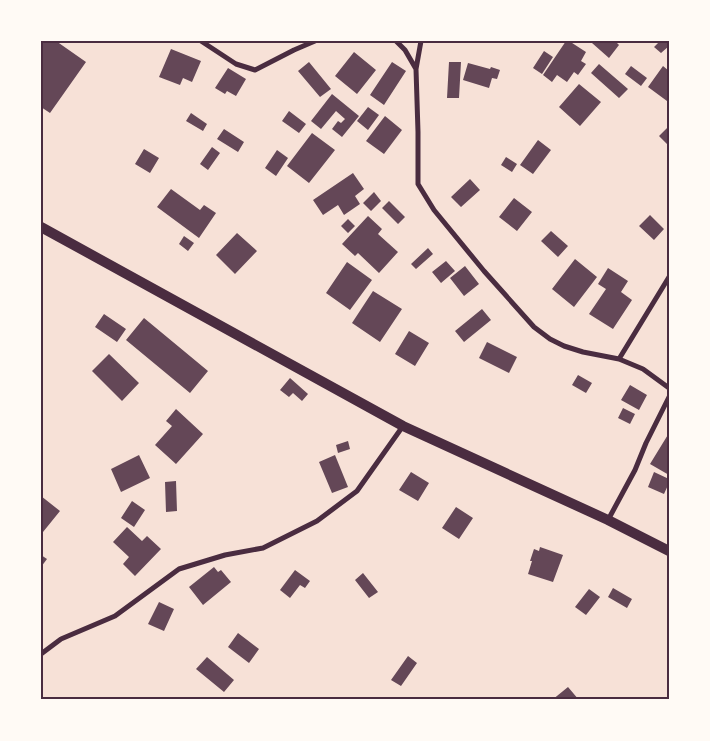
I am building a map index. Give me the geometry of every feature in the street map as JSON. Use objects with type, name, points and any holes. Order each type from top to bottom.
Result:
[{"type":"main road","points":[[41,228],[403,426],[608,520],[669,551]]},
{"type":"street","points":[[201,41],[236,64],[255,70],[315,41]]},
{"type":"street","points":[[396,41],[405,50],[416,69]]},
{"type":"street","points":[[421,41],[416,69],[418,184],[434,210],[484,271],[534,327],[550,340],[583,352],[619,359],[643,369],[669,388]]},
{"type":"street","points":[[619,359],[669,277]]},
{"type":"street","points":[[608,520],[635,470],[669,397]]},
{"type":"street","points":[[41,654],[61,639],[115,616],[180,569],[225,555],[263,548],[317,521],[357,491],[403,426]]},
{"type":"building","points":[[41,41],[56,41],[86,62],[50,113],[41,107]]},
{"type":"building","points":[[566,41],[586,52],[581,61],[586,64],[578,75],[574,72],[567,82],[557,75],[552,82],[543,75]]},
{"type":"building","points":[[594,41],[615,41],[619,45],[609,58],[592,43]]},
{"type":"building","points":[[660,41],[669,41],[669,46],[661,53],[654,47]]},
{"type":"building","points":[[171,49],[201,61],[192,82],[183,78],[180,85],[159,77]]},
{"type":"building","points":[[544,51],[553,57],[542,74],[533,68]]},
{"type":"building","points":[[354,52],[376,70],[357,94],[335,76]]},
{"type":"building","points":[[309,62],[331,89],[320,97],[298,71]]},
{"type":"building","points":[[392,62],[406,71],[384,105],[370,95]]},
{"type":"building","points":[[449,62],[461,62],[459,98],[447,98]]},
{"type":"building","points":[[468,63],[500,70],[497,79],[492,78],[489,88],[463,80]]},
{"type":"building","points":[[599,64],[628,89],[619,98],[591,73]]},
{"type":"building","points":[[631,66],[647,78],[641,86],[625,74]]},
{"type":"building","points":[[663,66],[669,71],[669,98],[667,101],[648,87]]},
{"type":"building","points":[[228,68],[246,79],[236,96],[227,91],[225,94],[215,88]]},
{"type":"building","points":[[579,84],[601,102],[580,126],[559,107]]},
{"type":"building","points":[[332,94],[359,116],[342,137],[332,129],[338,121],[341,123],[345,119],[336,111],[321,129],[311,121]]},
{"type":"building","points":[[368,107],[379,115],[368,130],[357,121]]},
{"type":"building","points":[[289,111],[306,124],[299,133],[282,121]]},
{"type":"building","points":[[191,113],[207,124],[203,131],[186,121]]},
{"type":"building","points":[[385,116],[402,130],[384,154],[366,141]]},
{"type":"building","points":[[669,126],[669,146],[659,136]]},
{"type":"building","points":[[224,129],[244,142],[238,152],[217,139]]},
{"type":"building","points":[[312,133],[335,150],[309,183],[287,166]]},
{"type":"building","points":[[538,140],[551,150],[533,174],[520,165]]},
{"type":"building","points":[[212,147],[220,153],[208,170],[200,164]]},
{"type":"building","points":[[144,149],[159,158],[150,173],[135,164]]},
{"type":"building","points":[[277,150],[288,158],[276,176],[265,168]]},
{"type":"building","points":[[506,157],[517,164],[512,172],[501,165]]},
{"type":"building","points":[[353,173],[364,189],[355,196],[360,204],[344,215],[338,205],[323,215],[313,200]]},
{"type":"building","points":[[470,179],[480,190],[461,207],[451,197]]},
{"type":"building","points":[[171,189],[200,210],[204,205],[216,213],[199,238],[157,207]]},
{"type":"building","points":[[374,192],[381,201],[371,211],[363,203]]},
{"type":"building","points":[[514,198],[532,212],[517,231],[499,217]]},
{"type":"building","points":[[389,201],[405,217],[398,224],[382,208]]},
{"type":"building","points":[[650,215],[664,229],[654,240],[639,226]]},
{"type":"building","points":[[368,216],[382,229],[378,234],[398,252],[379,273],[358,253],[355,256],[342,244]]},
{"type":"building","points":[[348,219],[355,226],[348,233],[341,226]]},
{"type":"building","points":[[551,231],[568,246],[558,257],[541,241]]},
{"type":"building","points":[[237,233],[257,251],[235,274],[216,255]]},
{"type":"building","points":[[184,236],[194,243],[188,251],[179,244]]},
{"type":"building","points":[[428,248],[433,254],[416,269],[411,264]]},
{"type":"building","points":[[575,259],[597,277],[574,307],[552,289]]},
{"type":"building","points":[[446,261],[455,271],[441,283],[432,272]]},
{"type":"building","points":[[347,262],[372,280],[350,310],[326,293]]},
{"type":"building","points":[[465,266],[479,284],[464,296],[450,278]]},
{"type":"building","points":[[608,268],[628,281],[621,292],[632,300],[613,329],[589,314],[606,289],[598,284]]},
{"type":"building","points":[[373,291],[402,309],[380,342],[352,323]]},
{"type":"building","points":[[482,309],[491,320],[464,342],[455,331]]},
{"type":"building","points":[[104,314],[126,329],[117,342],[95,327]]},
{"type":"building","points":[[144,318],[208,371],[190,393],[126,340]]},
{"type":"building","points":[[409,331],[429,343],[415,366],[395,354]]},
{"type":"building","points":[[487,342],[517,357],[509,373],[479,358]]},
{"type":"building","points":[[109,354],[139,383],[122,401],[92,371]]},
{"type":"building","points":[[578,375],[592,383],[586,393],[572,385]]},
{"type":"building","points":[[290,378],[308,394],[302,401],[293,393],[289,397],[280,390]]},
{"type":"building","points":[[630,385],[647,395],[639,410],[621,400]]},
{"type":"building","points":[[623,408],[635,414],[630,424],[618,418]]},
{"type":"building","points":[[176,409],[203,434],[176,464],[155,445],[172,426],[166,421]]},
{"type":"building","points":[[669,433],[669,475],[650,464]]},
{"type":"building","points":[[348,441],[350,449],[338,453],[336,445]]},
{"type":"building","points":[[139,455],[150,478],[121,492],[111,469]]},
{"type":"building","points":[[335,455],[348,487],[332,493],[319,462]]},
{"type":"building","points":[[411,472],[429,483],[418,501],[399,490]]},
{"type":"building","points":[[654,472],[669,479],[664,494],[648,487]]},
{"type":"building","points":[[176,481],[177,511],[166,512],[165,482]]},
{"type":"building","points":[[41,496],[60,511],[43,532],[41,531]]},
{"type":"building","points":[[132,501],[145,510],[134,527],[121,518]]},
{"type":"building","points":[[456,507],[473,518],[459,539],[442,528]]},
{"type":"building","points":[[127,527],[142,541],[147,536],[161,549],[135,576],[123,564],[129,557],[113,542]]},
{"type":"building","points":[[540,547],[563,555],[553,582],[528,574],[534,549],[539,551]]},
{"type":"building","points":[[41,555],[47,559],[41,567]]},
{"type":"building","points":[[214,567],[218,572],[221,570],[231,582],[203,605],[189,587]]},
{"type":"building","points":[[295,570],[310,581],[305,588],[300,585],[290,598],[280,590]]},
{"type":"building","points":[[363,573],[378,592],[369,598],[355,580]]},
{"type":"building","points":[[613,588],[632,599],[627,608],[608,597]]},
{"type":"building","points":[[589,589],[600,597],[586,615],[575,607]]},
{"type":"building","points":[[159,602],[174,609],[164,631],[148,624]]},
{"type":"building","points":[[238,633],[259,649],[249,663],[228,647]]},
{"type":"building","points":[[408,656],[417,663],[401,686],[391,680]]},
{"type":"building","points":[[207,657],[234,680],[224,692],[196,669]]},
{"type":"building","points":[[568,687],[579,700],[552,700]]}]
